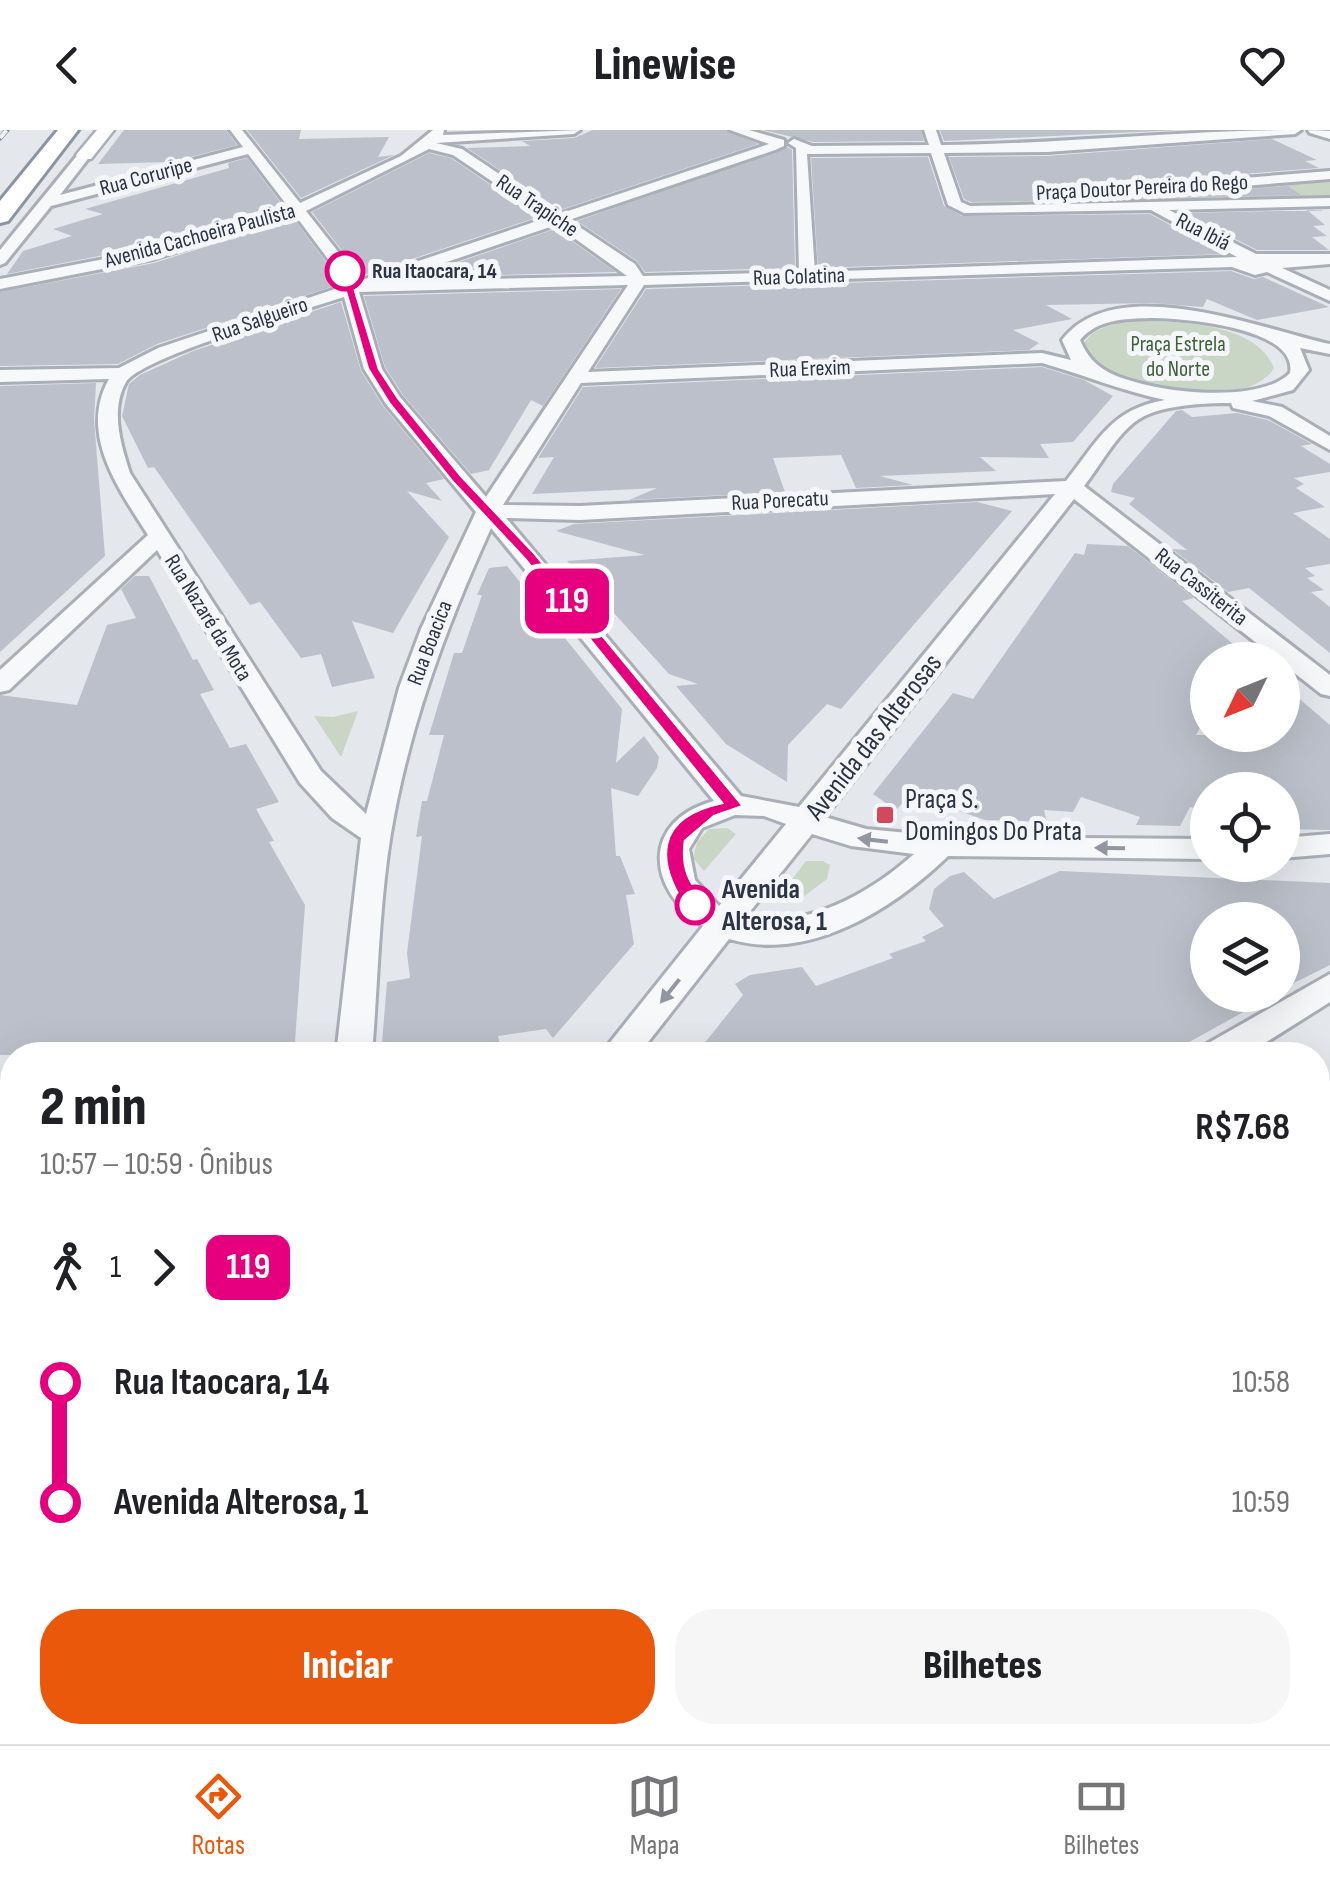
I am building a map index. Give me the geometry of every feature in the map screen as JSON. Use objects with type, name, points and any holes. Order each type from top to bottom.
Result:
[{"type":"highway","points":[[0,186],[48,130]]},
{"type":"highway","points":[[0,216],[68,130]]},
{"type":"main road","points":[[85,155],[106,130]]},
{"type":"street","points":[[236,130],[357,287],[374,369],[393,400],[530,556],[734,806]]},
{"type":"street","points":[[433,138],[574,130]]},
{"type":"street","points":[[734,130],[746,140],[790,147],[852,149],[1061,147],[1294,130]]},
{"type":"street","points":[[930,130],[957,202]]},
{"type":"street","points":[[1314,130],[1330,135]]},
{"type":"street","name":"Avenida Cachoeira Paulista","points":[[0,284],[120,260],[299,210],[433,138]]},
{"type":"street","name":"Rua Trapiche","points":[[433,138],[629,267],[639,280]]},
{"type":"street","points":[[790,147],[807,277]]},
{"type":"street","name":"Rua Salgueiro","points":[[0,376],[122,373],[164,352],[743,157],[790,147]]},
{"type":"street","name":"Rua Coruripe","points":[[42,204],[251,149]]},
{"type":"street","points":[[0,260],[85,155]]},
{"type":"street","name":"Praça Doutor Pereira do Rego","points":[[1194,186],[1330,175]]},
{"type":"street","name":"Praça Doutor Pereira do Rego","points":[[957,202],[1158,189]]},
{"type":"street","name":"Praça Doutor Pereira do Rego","points":[[957,202],[1154,208],[1330,202]]},
{"type":"street","name":"Rua Ibiá","points":[[1154,208],[1243,260]]},
{"type":"street","points":[[1243,260],[1271,265],[1330,260]]},
{"type":"street","name":"Rua Colatina","points":[[357,287],[807,277],[1243,260]]},
{"type":"street","points":[[1271,265],[1330,296]]},
{"type":"street","name":"Rua Boacica","points":[[355,1042],[376,834],[412,688],[433,629],[488,512],[579,378],[639,280]]},
{"type":"street","points":[[1330,349],[1196,316],[1144,313],[1089,323],[1074,334],[1072,342],[1080,361],[1101,374],[1151,391],[1275,411],[1330,444]]},
{"type":"street","points":[[1260,332],[1286,345],[1301,365]]},
{"type":"street","name":"Rua Erexim","points":[[1042,358],[1072,342]]},
{"type":"street","points":[[1128,417],[1144,409],[1212,398],[1248,397],[1281,388],[1296,380],[1301,365],[1318,352],[1330,349]]},
{"type":"street","name":"Rua Erexim","points":[[579,378],[1042,358],[1101,374]]},
{"type":"street","name":"Rua Nazaré da Mota","points":[[122,373],[112,388],[107,414],[110,442],[120,473],[310,777],[342,811],[376,834]]},
{"type":"street","points":[[1101,374],[1129,403],[1128,417]]},
{"type":"street","points":[[1275,411],[1281,388]]},
{"type":"street","name":"Avenida das Alterosas","points":[[629,1042],[1128,417]]},
{"type":"street","name":"Rua Porecatu","points":[[488,512],[580,513],[1072,486]]},
{"type":"street","name":"Rua Cassiterita","points":[[1072,486],[1330,688]]},
{"type":"street","points":[[0,684],[158,538]]},
{"type":"street","points":[[942,845],[894,889],[841,917],[761,934],[722,927],[695,905],[672,862],[676,840],[689,824],[708,811],[734,806],[777,810],[840,835],[942,845],[1190,849]]},
{"type":"street","points":[[1300,846],[1330,844]]},
{"type":"street","points":[[1240,1042],[1327,990]]},
{"type":"green space","points":[[1330,180],[1330,197],[980,207],[971,202],[1155,194]]},
{"type":"green space","name":"Praça Estrela do Norte","points":[[1144,321],[1198,325],[1236,334],[1265,353],[1274,368],[1259,382],[1236,391],[1176,392],[1118,377],[1096,364],[1082,348],[1100,329]]},
{"type":"green space","points":[[358,711],[341,757],[314,716],[334,717]]},
{"type":"green space","points":[[727,828],[736,834],[704,871],[693,858],[697,842],[709,829]]},
{"type":"green space","points":[[806,861],[830,865],[827,879],[803,897],[777,899]]},
{"type":"building","points":[[124,130],[226,130],[237,145],[171,162],[98,164]]},
{"type":"building","points":[[247,130],[301,130],[299,139],[389,137],[378,157],[394,155],[301,198]]},
{"type":"building","points":[[593,130],[726,130],[758,144],[560,210],[467,148],[530,146],[522,141],[574,138]]},
{"type":"building","points":[[763,130],[921,130],[924,141],[813,142]]},
{"type":"building","points":[[940,130],[1181,130],[944,141]]},
{"type":"building","points":[[1272,139],[1317,160],[1305,161],[1319,168],[1205,177],[1194,186],[1205,193],[1288,186],[1301,195],[971,202],[964,199],[949,157],[1047,156]]},
{"type":"building","points":[[787,147],[792,150],[795,268],[645,272],[637,261],[577,221]]},
{"type":"building","points":[[429,153],[451,158],[538,217],[358,277],[354,266],[312,212]]},
{"type":"building","points":[[928,157],[944,206],[962,216],[1150,214],[1223,254],[818,268],[811,158]]},
{"type":"building","points":[[247,158],[283,206],[145,247],[7,274],[23,251],[72,236],[53,229],[103,214],[85,209],[229,168],[228,163]]},
{"type":"building","points":[[1307,210],[1325,225],[1313,226],[1327,236],[1312,237],[1329,250],[1257,250],[1184,213]]},
{"type":"building","points":[[294,219],[334,273],[337,285],[157,344],[118,364],[0,366],[0,292],[154,263]]},
{"type":"building","points":[[555,229],[616,272],[415,277]]},
{"type":"building","points":[[1231,271],[1254,279],[1263,277],[1329,307],[1257,320],[1207,299],[1203,307],[1152,303],[1046,305],[1072,319],[1013,330],[1039,343],[1029,350],[595,368],[646,289]]},
{"type":"building","points":[[621,289],[543,406],[531,400],[489,470],[471,474],[403,395],[385,367],[364,296]]},
{"type":"building","points":[[341,302],[361,371],[383,406],[444,479],[426,483],[442,501],[407,491],[449,537],[393,633],[352,621],[375,678],[332,687],[321,654],[301,658],[260,602],[250,605],[154,467],[148,468],[122,416],[129,384],[140,375],[193,351]]},
{"type":"building","points":[[1042,367],[1084,380],[1113,396],[1073,442],[1040,444],[1049,458],[980,457],[996,471],[880,476],[913,485],[856,488],[841,455],[773,458],[785,492],[629,500],[657,488],[532,494],[554,457],[538,458],[583,387]]},
{"type":"building","points":[[96,383],[94,420],[105,556],[0,652],[0,386]]},
{"type":"building","points":[[1182,410],[1192,417],[1237,413],[1268,420],[1312,444],[1301,446],[1330,464],[1330,472],[1294,478],[1304,484],[1296,488],[1325,507],[1293,513],[1330,539],[1330,564],[1305,568],[1315,576],[1307,578],[1324,590],[1311,592],[1330,607],[1330,653],[1249,588],[1228,592],[1172,549],[1187,550],[1129,504],[1135,498],[1111,492],[1113,484],[1176,411]]},
{"type":"building","points":[[977,502],[1012,511],[841,709],[827,704],[788,745],[787,782],[726,744],[676,686],[698,684],[669,674],[567,561],[645,555],[556,531],[574,524]]},
{"type":"building","points":[[1087,544],[1128,546],[1194,598],[1182,601],[1231,642],[1190,642],[1190,752],[1300,752],[1300,699],[1330,725],[1330,830],[1300,829],[1300,772],[1190,772],[1190,807],[1180,826],[1136,825],[1140,817],[1081,797],[1073,812],[1044,810],[1047,822],[985,820],[911,794],[896,810],[873,794],[953,693],[973,699],[1075,553],[1084,555]]},
{"type":"building","points":[[507,566],[622,709],[616,763],[644,736],[659,757],[657,768],[638,796],[611,788],[616,856],[620,856],[635,894],[626,895],[634,944],[553,1038],[546,1029],[498,1036],[499,1042],[382,1042],[387,982],[410,978],[407,953],[422,836],[416,837],[422,801],[427,801],[444,735],[429,735],[454,653],[462,653],[482,595],[477,595],[489,568]]},
{"type":"building","points":[[135,576],[149,576],[193,660],[197,659],[214,690],[200,694],[230,748],[246,744],[279,802],[256,809],[274,841],[269,842],[305,905],[295,1042],[0,1042],[0,695],[77,705],[107,625],[136,618],[121,589]]},
{"type":"building","points":[[1060,871],[1190,877],[1190,882],[1330,883],[1330,965],[1300,980],[1300,902],[1190,902],[1190,1012],[1243,1012],[1189,1042],[705,1042],[743,995],[735,984],[750,975],[802,967],[816,986],[893,958],[889,954],[926,941],[922,937],[944,926],[929,909],[934,889],[950,876],[964,872],[994,899]]},
{"type":"railway","points":[[0,138],[7,130]]},
{"type":"bus line","name":"119","points":[[345,271],[374,369],[393,400],[456,478],[530,556],[734,806],[708,811],[689,824],[676,840],[672,862],[695,905]]},
{"type":"place","name":"Rua Itaocara, 14","points":[[345,271]]},
{"type":"place","name":"Praça S. Domingos Do Prata","points":[[885,815]]},
{"type":"place","name":"Avenida Alterosa, 1","points":[[695,905]]}]
